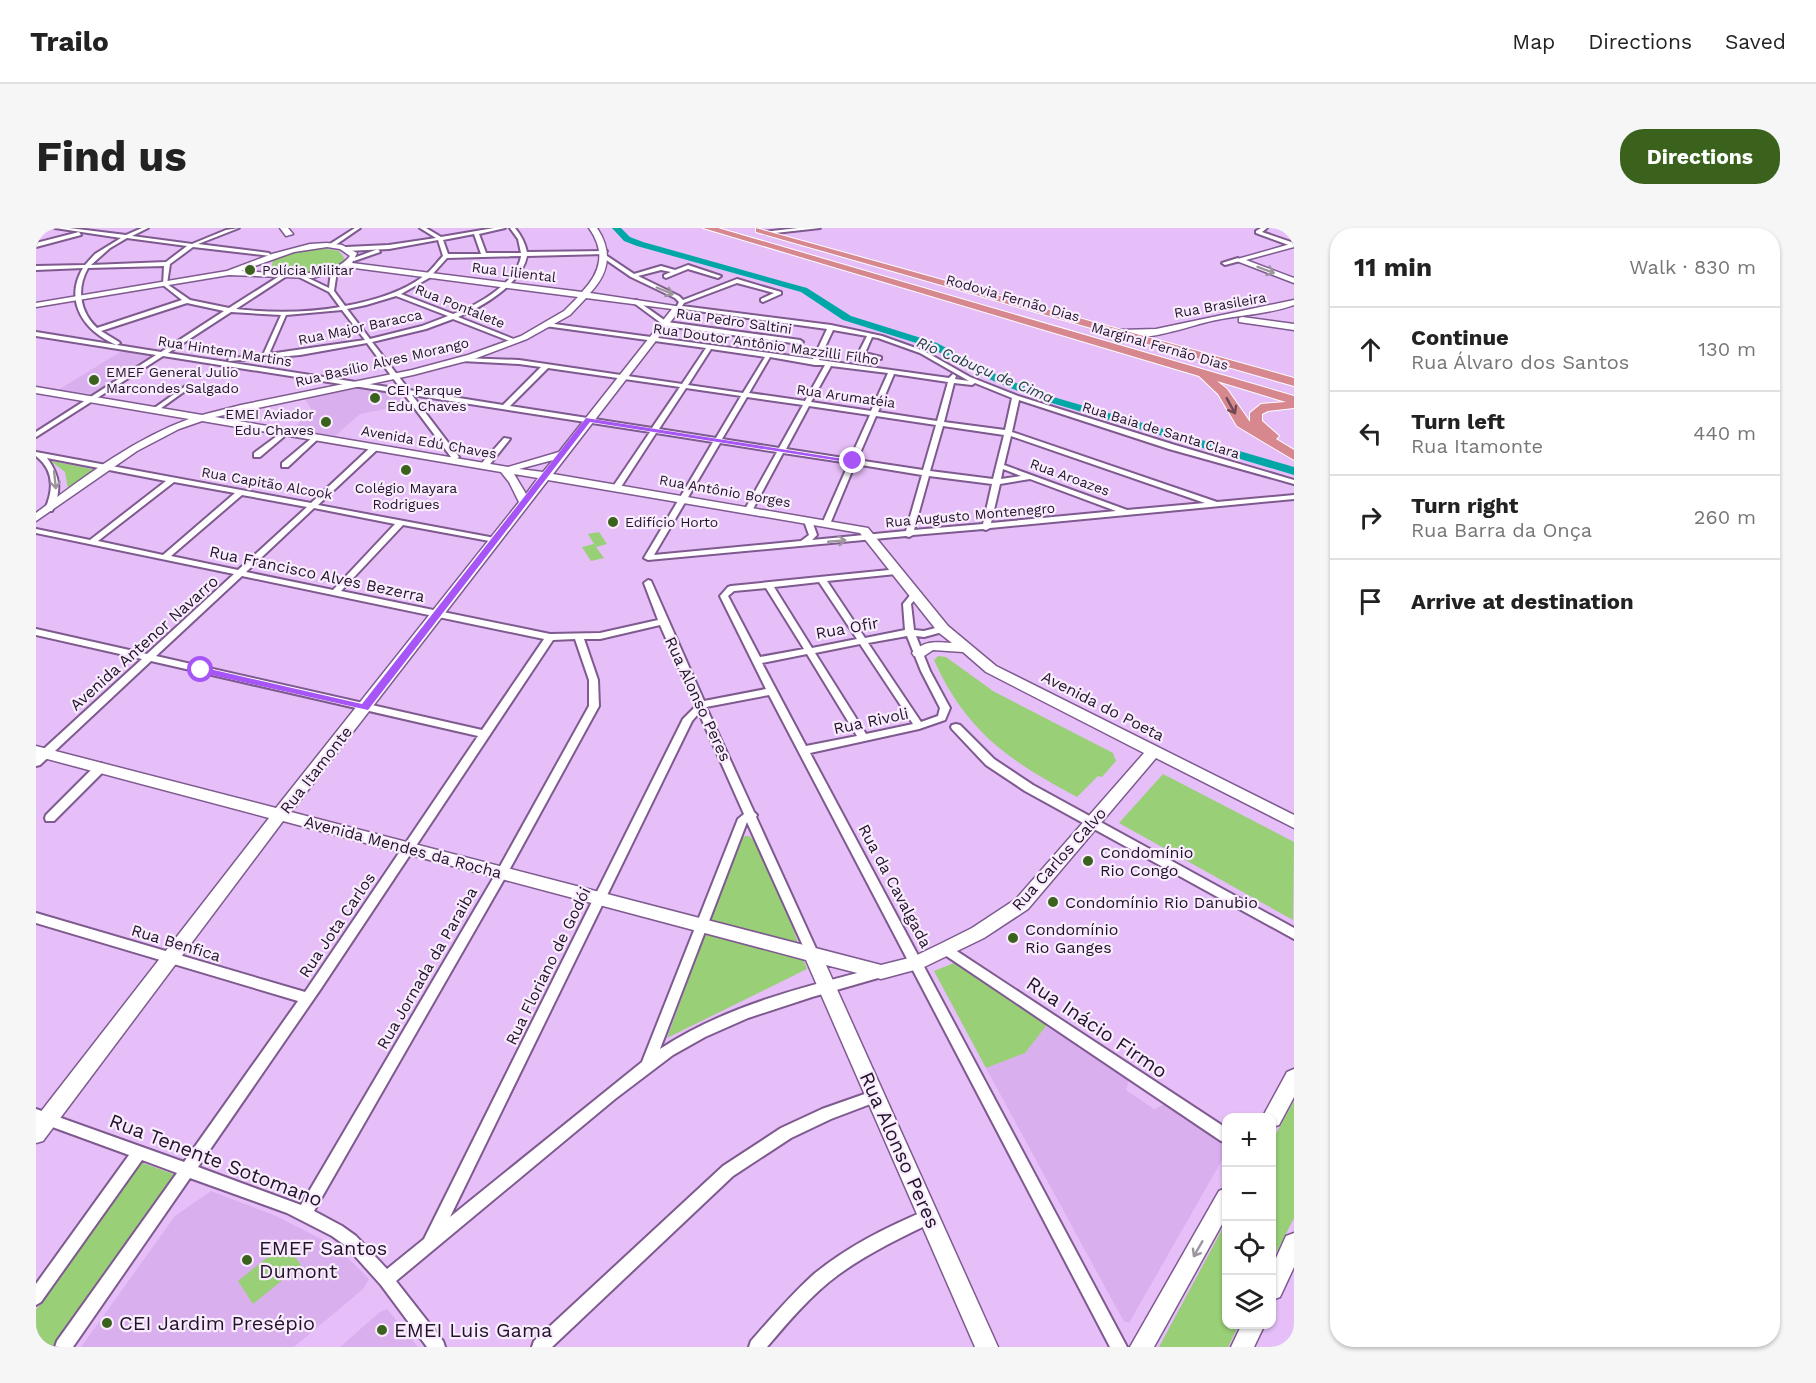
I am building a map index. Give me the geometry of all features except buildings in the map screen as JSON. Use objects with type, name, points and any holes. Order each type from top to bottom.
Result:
[{"type":"highway","name":"Marginal Fernão Dias","points":[[708,228],[986,312],[1294,400]]},
{"type":"highway","name":"Rodovia Fernão Dias","points":[[723,228],[1294,394]]},
{"type":"highway","name":"Rodovia Fernão Dias","points":[[741,228],[1294,389]]},
{"type":"highway","name":"Marginal Fernão Dias","points":[[754,228],[766,232],[782,233],[1115,332],[1294,382]]},
{"type":"highway","points":[[986,312],[1034,320]]},
{"type":"highway","points":[[1145,346],[1231,365]]},
{"type":"highway","points":[[1188,370],[1217,385],[1246,427],[1294,456]]},
{"type":"highway","points":[[1294,405],[1265,407],[1255,416],[1256,422],[1268,434],[1294,444]]},
{"type":"street","points":[[57,228],[91,230],[266,258]]},
{"type":"street","points":[[36,243],[63,228]]},
{"type":"street","points":[[125,348],[95,331],[83,317],[77,284],[85,267],[101,252],[146,228]]},
{"type":"street","points":[[36,268],[167,264],[192,245],[228,229],[237,228]]},
{"type":"street","points":[[332,245],[358,228]]},
{"type":"street","points":[[422,228],[440,238],[446,256]]},
{"type":"street","points":[[346,249],[389,247],[502,228]]},
{"type":"street","points":[[512,228],[522,240],[525,254]]},
{"type":"street","points":[[593,228],[605,254],[633,276],[672,294],[680,305],[737,281],[779,293],[763,300]]},
{"type":"street","points":[[782,233],[818,228]]},
{"type":"street","points":[[36,243],[91,230]]},
{"type":"street","points":[[282,249],[286,231],[314,244]]},
{"type":"street","points":[[1263,231],[1294,245]]},
{"type":"street","points":[[476,232],[484,255]]},
{"type":"street","points":[[229,273],[282,249],[314,244],[346,249],[352,252],[354,259]]},
{"type":"street","points":[[1225,263],[1294,245]]},
{"type":"street","points":[[36,305],[229,273],[269,273],[302,277],[334,271],[347,266],[354,259],[389,247]]},
{"type":"street","name":"Rua Major Baracca","points":[[214,362],[265,357],[368,341],[453,316],[483,302],[508,285],[521,269],[525,254]]},
{"type":"street","points":[[446,256],[605,254]]},
{"type":"street","name":"Rua Basílio Alves Morango","points":[[199,418],[463,360],[514,341],[547,325],[586,295],[600,276],[605,254]]},
{"type":"street","points":[[167,264],[168,284],[186,301],[228,311],[284,314],[344,308],[397,294],[432,275],[446,256]]},
{"type":"street","points":[[266,258],[264,269],[269,273]]},
{"type":"street","points":[[1238,260],[1294,281]]},
{"type":"street","name":"Rua Liliental","points":[[347,266],[636,302],[680,305]]},
{"type":"street","points":[[666,276],[689,267],[718,276]]},
{"type":"street","points":[[633,276],[661,268],[673,272]]},
{"type":"street","points":[[331,291],[334,271]]},
{"type":"street","points":[[37,435],[283,276]]},
{"type":"street","points":[[302,277],[331,291],[455,457],[452,461]]},
{"type":"street","points":[[738,315],[703,303],[749,284]]},
{"type":"street","name":"Rua Pontalete","points":[[397,294],[514,341]]},
{"type":"street","points":[[95,331],[186,301]]},
{"type":"street","points":[[636,302],[665,324]]},
{"type":"street","name":"Rua Brasileira","points":[[1115,332],[1140,335],[1217,317],[1261,312],[1294,302]]},
{"type":"street","name":"Rua Baia de Santa Clara","points":[[680,305],[831,327],[870,335],[922,352],[954,371],[1016,397],[1172,447],[1294,482]]},
{"type":"street","name":"Rua Itamonte","points":[[36,1134],[42,1117],[170,958],[280,814],[680,305]]},
{"type":"street","points":[[1268,323],[1257,318],[1261,312],[1293,318]]},
{"type":"street","points":[[265,357],[284,314]]},
{"type":"street","name":"Rua Brasileira","points":[[1181,351],[1160,343],[1156,336],[1216,319],[1268,323],[1293,318]]},
{"type":"street","name":"Rua Pedro Saltini","points":[[665,324],[800,342]]},
{"type":"street","name":"Rua Doutor Antônio Mazzilli Filho","points":[[547,325],[891,374],[982,384]]},
{"type":"street","points":[[815,363],[831,327]]},
{"type":"street","name":"Rua Hintem Martins","points":[[36,334],[926,473],[997,482],[1030,477]]},
{"type":"street","points":[[870,335],[861,354],[879,358]]},
{"type":"street","points":[[616,488],[709,348]]},
{"type":"street","points":[[681,499],[768,356]]},
{"type":"street","name":"Rua Arumatéia","points":[[463,360],[506,361],[546,366],[1008,433],[1215,504]]},
{"type":"street","points":[[748,511],[828,365]]},
{"type":"street","points":[[505,407],[546,366]]},
{"type":"street","points":[[905,535],[926,473],[954,371]]},
{"type":"street","points":[[826,524],[891,374]]},
{"type":"street","points":[[154,410],[189,386]]},
{"type":"street","name":"Avenida Edú Chaves","points":[[36,390],[544,476]]},
{"type":"street","points":[[986,528],[1016,397]]},
{"type":"street","points":[[36,518],[107,467],[156,436],[199,418]]},
{"type":"street","name":"Avenida Edú Chaves","points":[[251,427],[283,434],[313,437]]},
{"type":"street","points":[[257,455],[283,434]]},
{"type":"street","points":[[285,465],[313,437]]},
{"type":"street","points":[[483,466],[506,440]]},
{"type":"street","name":"Avenida Antenor Navarro","points":[[39,755],[242,574],[376,447]]},
{"type":"street","points":[[37,454],[53,470],[56,480],[54,498],[49,509]]},
{"type":"street","name":"Rua Capitão Alcook","points":[[37,454],[495,540]]},
{"type":"street","points":[[501,469],[529,465],[562,454]]},
{"type":"street","name":"Rua Aroazes","points":[[1001,466],[1129,514]]},
{"type":"street","points":[[501,469],[518,488],[524,502]]},
{"type":"street","name":"Rua Antônio Borges","points":[[544,476],[826,524],[867,534]]},
{"type":"street","points":[[92,543],[172,480]]},
{"type":"street","points":[[164,558],[241,492]]},
{"type":"street","name":"Rua Augusto Montenegro","points":[[681,499],[648,558],[803,544],[867,534],[905,535],[986,528],[1294,497]]},
{"type":"street","points":[[803,544],[813,535],[808,521]]},
{"type":"street","points":[[335,593],[401,522]]},
{"type":"street","name":"Rua Francisco Alves Bezerra","points":[[36,531],[550,637],[579,638],[622,633],[663,622]]},
{"type":"street","name":"Avenida do Poeta","points":[[867,534],[944,629],[991,669],[1294,822]]},
{"type":"street","name":"Rua da Cavalgada","points":[[896,571],[768,584],[731,590],[724,596],[756,661],[1119,1347]]},
{"type":"street","points":[[821,579],[918,726]]},
{"type":"street","name":"Rua Alonso Peres","points":[[648,583],[663,622],[752,815],[825,987],[987,1347]]},
{"type":"street","points":[[768,584],[864,738]]},
{"type":"street","points":[[915,595],[907,604],[911,632],[919,653],[930,646],[964,648]]},
{"type":"street","name":"Rua Ofir","points":[[756,661],[911,632],[924,634],[944,629]]},
{"type":"street","points":[[36,632],[484,734]]},
{"type":"street","name":"Rua Jota Carlos","points":[[63,1347],[190,1169],[550,637]]},
{"type":"street","name":"Rua Jornada da Paraiba","points":[[305,1213],[502,873],[594,706],[597,693],[594,679],[579,638]]},
{"type":"street","name":"Rua Rivoli","points":[[804,750],[918,726],[942,718],[945,708],[924,670],[919,653]]},
{"type":"street","points":[[702,705],[772,691]]},
{"type":"street","name":"Rua Floriano de Godói","points":[[429,1244],[668,755],[688,719],[702,705]]},
{"type":"street","points":[[956,728],[990,762],[1011,777],[1294,934]]},
{"type":"street","name":"Rua Carlos Calvo","points":[[386,1281],[648,1065],[699,1034],[742,1015],[825,987],[916,963],[978,933],[1022,904],[1154,752]]},
{"type":"street","name":"Avenida Mendes da Rocha","points":[[39,755],[101,767],[700,924]]},
{"type":"street","points":[[50,818],[101,767]]},
{"type":"street","points":[[648,1065],[700,924],[743,819],[752,815]]},
{"type":"street","name":"Rua Benfica","points":[[36,918],[307,998]]},
{"type":"street","name":"Rua Carlos Calvo","points":[[700,924],[881,972]]},
{"type":"street","name":"Rua Inácio Firmo","points":[[946,949],[1222,1133]]},
{"type":"street","points":[[1275,1113],[1294,1078]]},
{"type":"street","points":[[540,1347],[728,1171],[786,1133],[876,1096]]},
{"type":"street","name":"Rua Tenente Sotomano","points":[[42,1117],[190,1169],[305,1213],[351,1241],[386,1281],[437,1347]]},
{"type":"street","points":[[36,1297],[140,1152]]},
{"type":"street","points":[[1141,1347],[1222,1207]]},
{"type":"street","points":[[757,1347],[800,1299],[832,1271],[873,1243],[930,1216]]},
{"type":"street","points":[[1276,1281],[1294,1244]]},
{"type":"street","points":[[1242,1347],[1251,1329]]},
{"type":"shaded area","name":"EMEF General Julio Marcondes Salgado","points":[[122,351],[151,356],[92,394],[58,390]]},
{"type":"shaded area","points":[[357,387],[398,394],[406,405],[360,414],[335,436],[292,429],[312,411],[305,398]]},
{"type":"shaded area","points":[[1047,1025],[1129,1080],[1126,1090],[1154,1109],[1165,1104],[1222,1142],[1222,1160],[1129,1323],[1124,1321],[1118,1311],[986,1068],[1025,1053]]},
{"type":"shaded area","name":"EMEF Santos Dumont","points":[[211,1191],[276,1216],[337,1247],[369,1279],[363,1289],[294,1347],[81,1347],[175,1216]]},
{"type":"shaded area","name":"EMEI Luis Gama","points":[[387,1309],[418,1347],[340,1347],[380,1312]]},
{"type":"green space","points":[[315,247],[339,251],[345,259],[330,269],[309,274],[288,273],[272,266],[273,259],[279,255]]},
{"type":"green space","points":[[51,461],[93,470],[68,489],[65,472]]},
{"type":"green space","points":[[599,532],[607,544],[596,547],[604,558],[591,561],[582,547],[594,544],[588,534]]},
{"type":"green space","points":[[938,656],[946,657],[993,691],[1113,753],[1116,761],[1102,777],[1098,776],[1077,797],[1053,784],[1011,757],[976,725],[960,707],[947,685],[934,660]]},
{"type":"green space","points":[[1163,774],[1294,842],[1293,920],[1119,823]]},
{"type":"green space","points":[[745,836],[749,836],[757,845],[766,860],[807,969],[667,1038],[739,842]]},
{"type":"green space","points":[[954,963],[1047,1025],[1025,1053],[986,1068],[934,971]]},
{"type":"green space","points":[[1294,1101],[1294,1218],[1276,1253],[1276,1167],[1276,1134]]},
{"type":"green space","points":[[140,1162],[176,1175],[54,1347],[36,1347],[36,1310]]},
{"type":"green space","points":[[1222,1229],[1222,1329],[1237,1329],[1228,1347],[1159,1347]]},
{"type":"green space","points":[[285,1243],[301,1265],[253,1304],[238,1281]]},
{"type":"waterway","name":"Rio Cabuçu de Cima","points":[[616,228],[627,239],[640,244],[804,290],[847,318],[933,345],[993,377],[1039,396],[1294,471]]},
{"type":"place","name":"Polícia Militar","points":[[250,270]]},
{"type":"place","name":"EMEF General Julio Marcondes Salgado","points":[[94,380]]},
{"type":"place","name":"CEI Parque Edu Chaves","points":[[375,398]]},
{"type":"place","name":"EMEI Aviador Edu Chaves","points":[[326,422]]},
{"type":"place","name":"Colégio Mayara Rodrigues","points":[[406,470]]},
{"type":"place","name":"Edifício Horto","points":[[613,522]]},
{"type":"place","name":"Condomínio Rio Congo","points":[[1088,861]]},
{"type":"place","name":"Condomínio Rio Danubio","points":[[1053,902]]},
{"type":"place","name":"Condomínio Rio Ganges","points":[[1013,938]]},
{"type":"place","name":"EMEF Santos Dumont","points":[[247,1260]]},
{"type":"place","name":"CEI Jardim Presépio","points":[[107,1323]]},
{"type":"place","name":"EMEI Luis Gama","points":[[382,1330]]},
{"type":"route","points":[[201,670],[364,708],[589,420],[853,461]]}]
